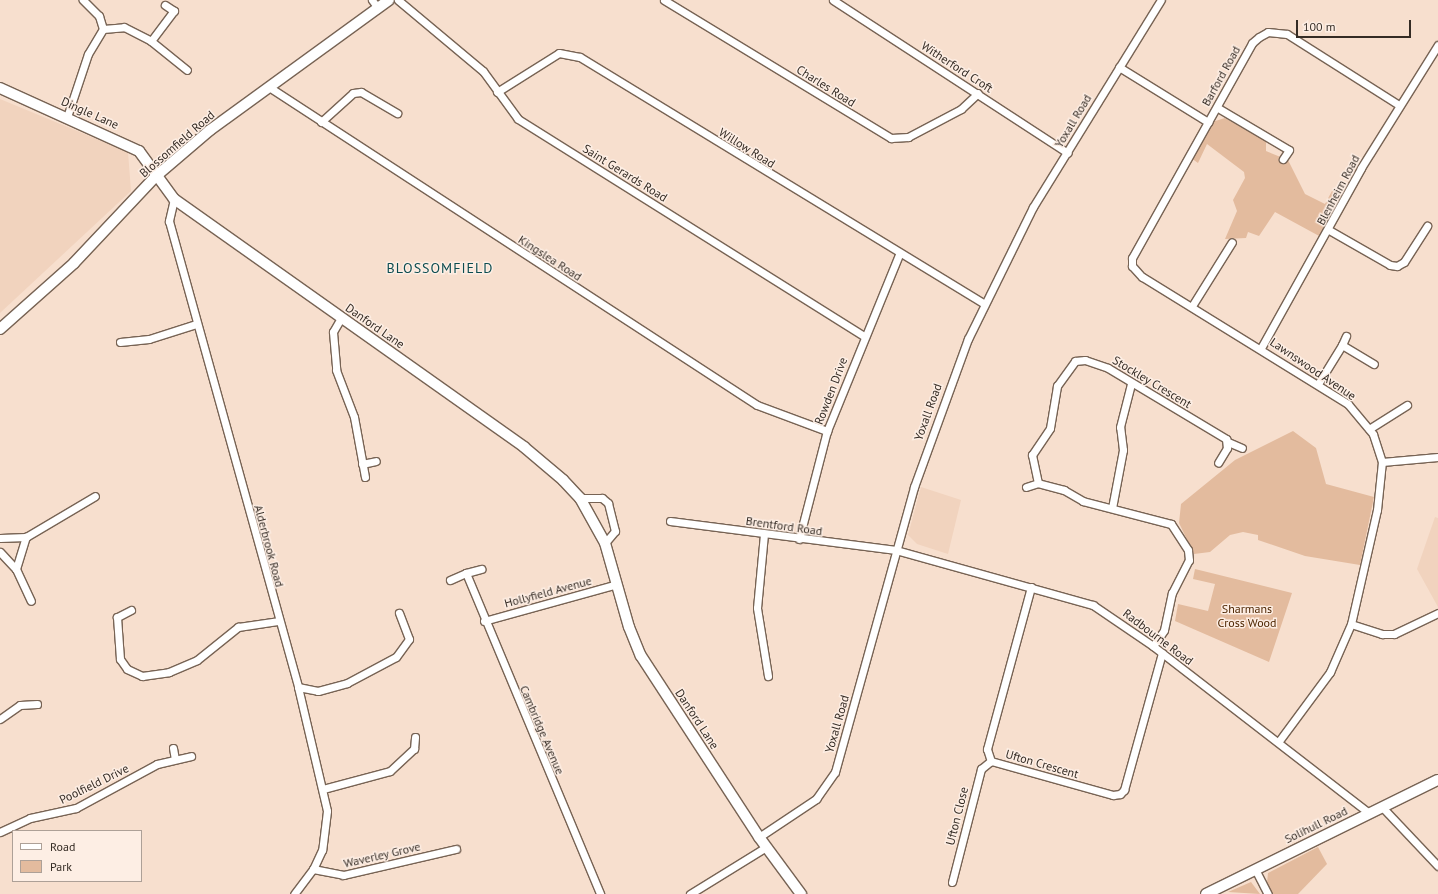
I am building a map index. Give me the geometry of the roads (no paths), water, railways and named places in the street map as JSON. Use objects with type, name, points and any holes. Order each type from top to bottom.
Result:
[{"type":"street","points":[[83,0],[98,16],[103,29]]},
{"type":"street","name":"Blossomfield Road","points":[[0,329],[74,263],[155,177],[375,4],[389,0]]},
{"type":"street","name":"Saint Gerards Road","points":[[398,0],[483,71],[518,119],[864,336]]},
{"type":"street","name":"Charles Road","points":[[664,0],[891,138],[901,139],[961,109],[978,93]]},
{"type":"street","name":"Witherford Croft","points":[[833,0],[1068,153]]},
{"type":"street","name":"Yoxall Road","points":[[759,837],[816,799],[835,772],[896,550],[946,395],[984,304],[1024,223],[1161,0]]},
{"type":"street","points":[[151,41],[174,11],[165,5]]},
{"type":"street","points":[[103,29],[117,27],[151,41],[187,70]]},
{"type":"street","points":[[67,117],[88,54],[103,29]]},
{"type":"street","name":"Barford Road","points":[[1208,122],[1218,108],[1252,42],[1268,32],[1279,31],[1399,105]]},
{"type":"street","name":"Blenheim Road","points":[[1261,348],[1399,105],[1438,45]]},
{"type":"street","name":"Willow Road","points":[[497,92],[554,55],[571,54],[899,255],[984,304]]},
{"type":"street","points":[[1119,67],[1208,122]]},
{"type":"street","name":"Kingslea Road","points":[[269,87],[757,405],[827,431]]},
{"type":"street","name":"Dingle Lane","points":[[0,88],[67,117],[139,151],[155,177]]},
{"type":"street","points":[[321,122],[353,93],[361,92],[397,113]]},
{"type":"street","points":[[1218,108],[1289,150],[1283,159]]},
{"type":"street","name":"Lawnswood Avenue","points":[[1208,122],[1132,258],[1132,266],[1142,277],[1261,348],[1348,404],[1369,429],[1382,462],[1377,510],[1351,624],[1330,672],[1279,741]]},
{"type":"street","name":"Danford Lane","points":[[155,177],[174,199],[524,447],[580,498],[605,543],[641,656],[759,837],[801,894]]},
{"type":"street","name":"Alderbrook Road","points":[[174,199],[169,220],[196,324],[278,621],[298,687],[323,789],[326,831],[314,869],[294,894]]},
{"type":"street","points":[[1329,230],[1390,265],[1397,266],[1404,262],[1427,226]]},
{"type":"street","points":[[1192,306],[1232,242]]},
{"type":"street","name":"Rowden Drive","points":[[799,539],[827,431],[864,336],[899,255]]},
{"type":"street","points":[[341,318],[333,332],[336,370],[354,417],[364,477]]},
{"type":"street","points":[[120,342],[149,339],[196,324]]},
{"type":"street","points":[[1318,384],[1346,336]]},
{"type":"street","points":[[1342,345],[1374,364]]},
{"type":"street","name":"Stockley Crescent","points":[[1038,483],[1032,455],[1050,428],[1054,391],[1071,365],[1085,360],[1108,368],[1131,384],[1228,442],[1242,448]]},
{"type":"street","points":[[1112,508],[1123,450],[1120,428],[1131,384]]},
{"type":"street","points":[[1369,429],[1407,405]]},
{"type":"street","points":[[1218,463],[1228,442]]},
{"type":"street","points":[[1382,462],[1438,457]]},
{"type":"street","points":[[362,464],[376,461]]},
{"type":"street","points":[[1026,487],[1038,483],[1112,508],[1171,524],[1188,550],[1189,560],[1172,593],[1164,630],[1153,646]]},
{"type":"street","points":[[0,538],[26,537],[95,496]]},
{"type":"street","points":[[580,498],[602,498],[608,503],[615,531],[605,543]]},
{"type":"street","name":"Brentford Road","points":[[670,521],[799,539],[896,550]]},
{"type":"street","points":[[764,534],[757,608],[768,676]]},
{"type":"street","points":[[16,569],[26,537]]},
{"type":"street","name":"Radbourne Road","points":[[896,550],[1093,605],[1153,646],[1279,741],[1369,813]]},
{"type":"street","points":[[0,552],[16,569],[31,601]]},
{"type":"street","points":[[450,580],[466,573],[481,570]]},
{"type":"street","name":"Cambridge Avenue","points":[[466,573],[484,621],[600,894]]},
{"type":"street","name":"Hollyfield Avenue","points":[[484,621],[617,584]]},
{"type":"street","name":"Ufton Crescent","points":[[1031,587],[987,749],[991,761],[1113,795],[1120,794],[1124,790],[1162,653]]},
{"type":"street","points":[[131,610],[116,620],[120,659],[127,669],[142,676],[169,672],[197,660],[238,627],[278,621]]},
{"type":"street","points":[[298,687],[318,691],[347,683],[396,657],[409,639],[399,613]]},
{"type":"street","points":[[1351,624],[1382,634],[1394,634],[1438,613]]},
{"type":"street","points":[[0,719],[20,706],[37,704]]},
{"type":"street","points":[[323,789],[390,771],[414,749],[415,737]]},
{"type":"street","points":[[173,748],[175,759]]},
{"type":"street","name":"Poolfield Drive","points":[[0,832],[30,818],[76,808],[157,764],[191,756]]},
{"type":"street","name":"Ufton Close","points":[[952,882],[981,769],[991,761]]},
{"type":"street","name":"Solihull Road","points":[[1206,894],[1438,780]]},
{"type":"street","points":[[1382,807],[1438,866]]},
{"type":"street","points":[[690,894],[766,847]]},
{"type":"street","name":"Waverley Grove","points":[[314,869],[343,876],[456,849]]},
{"type":"street","points":[[1255,869],[1268,894]]},
{"type":"district","name":"BLOSSOMFIELD","points":[[440,268]]},
{"type":"park label","name":"Sharmans Cross Wood","points":[[1247,616]]}]
